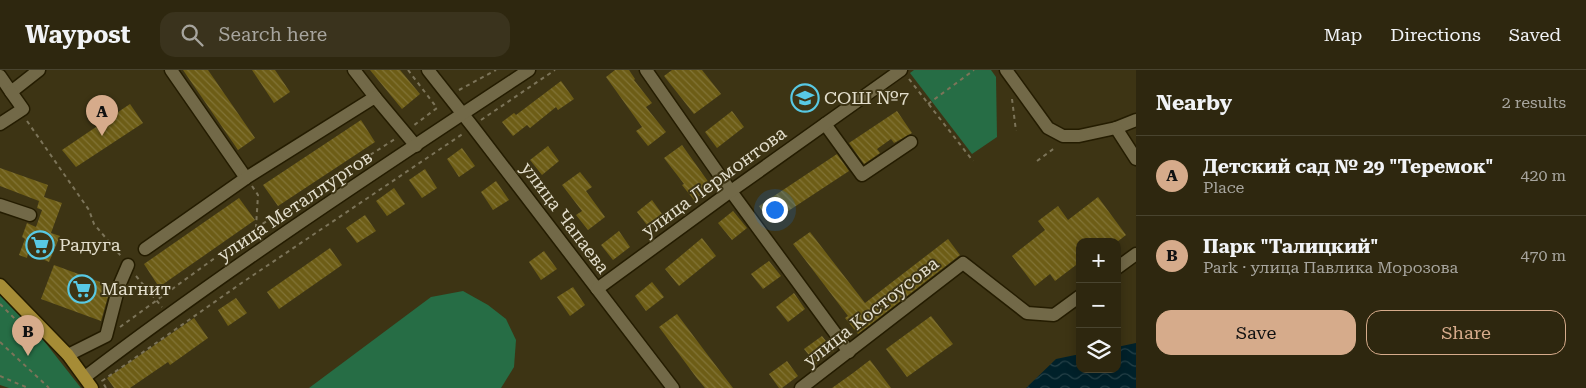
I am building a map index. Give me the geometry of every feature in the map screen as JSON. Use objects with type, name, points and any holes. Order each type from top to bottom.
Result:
[{"type":"main road","points":[[0,285],[68,355],[84,377],[97,384]]},
{"type":"street","points":[[11,92],[39,70]]},
{"type":"street","points":[[171,70],[246,178]]},
{"type":"street","points":[[354,70],[404,134],[416,146]]},
{"type":"street","name":"улица Чапаева","points":[[428,70],[597,289],[612,318],[673,388]]},
{"type":"street","name":"улица Металлургов","points":[[84,377],[168,314],[529,70]]},
{"type":"street","points":[[646,70],[730,191],[849,352]]},
{"type":"street","points":[[1006,70],[1048,128],[1063,136],[1079,136],[1116,128],[1136,120]]},
{"type":"street","name":"улица Лермонтова","points":[[597,289],[825,124],[904,73]]},
{"type":"street","points":[[0,76],[23,109],[0,124]]},
{"type":"street","points":[[145,249],[246,178],[375,97]]},
{"type":"street","points":[[825,124],[862,175],[911,142]]},
{"type":"street","points":[[1116,128],[1136,159]]},
{"type":"street","points":[[0,204],[30,214]]},
{"type":"street","points":[[1121,265],[1136,254]]},
{"type":"street","name":"улица Костоусова","points":[[801,388],[964,263],[1027,313],[1054,315],[1076,299]]},
{"type":"street","points":[[68,355],[106,336],[119,286],[128,265]]},
{"type":"path","points":[[106,336],[256,228],[404,134],[437,108],[408,70]]},
{"type":"path","points":[[458,91],[496,70]]},
{"type":"path","points":[[481,120],[555,70]]},
{"type":"path","points":[[928,104],[974,70]]},
{"type":"path","points":[[904,73],[973,161]]},
{"type":"path","points":[[1012,96],[1016,131]]},
{"type":"path","points":[[25,117],[89,210],[94,224],[168,314]]},
{"type":"path","points":[[97,384],[251,276],[467,131]]},
{"type":"path","points":[[246,178],[258,195],[256,228]]},
{"type":"path","points":[[0,304],[39,343]]},
{"type":"path","points":[[0,342],[49,388]]},
{"type":"path","points":[[0,376],[28,388]]},
{"type":"green space","points":[[914,70],[991,70],[996,77],[997,137],[972,154],[910,73]]},
{"type":"green space","points":[[463,291],[488,305],[506,319],[516,340],[514,367],[501,388],[309,388],[431,297]]},
{"type":"green space","points":[[0,293],[33,327],[81,388],[9,388],[0,385]]},
{"type":"water","points":[[1136,343],[1136,388],[1026,388],[1056,359],[1076,355],[1076,373],[1121,373],[1121,346]]},
{"type":"building","points":[[183,70],[208,70],[255,138],[238,150]]},
{"type":"building","points":[[252,70],[275,70],[290,92],[274,103]]},
{"type":"building","points":[[370,70],[400,70],[420,94],[402,109]]},
{"type":"building","points":[[615,70],[629,70],[634,80],[652,103],[646,107],[666,132],[648,146],[636,131],[642,127],[606,77]]},
{"type":"building","points":[[672,70],[702,70],[721,94],[694,114],[664,76]]},
{"type":"building","points":[[561,81],[574,99],[558,110],[556,107],[530,128],[527,125],[513,136],[502,122],[514,113],[516,115]]},
{"type":"building","points":[[130,104],[143,123],[76,167],[62,150]]},
{"type":"building","points":[[732,111],[744,127],[717,148],[705,132]]},
{"type":"building","points":[[897,111],[912,133],[894,143],[891,139],[877,149],[880,153],[864,164],[849,143]]},
{"type":"building","points":[[361,120],[375,142],[278,206],[263,185]]},
{"type":"building","points":[[682,145],[712,187],[694,200],[664,158]]},
{"type":"building","points":[[548,146],[559,161],[542,175],[530,160]]},
{"type":"building","points":[[462,148],[475,166],[459,177],[447,159]]},
{"type":"building","points":[[837,154],[849,171],[770,223],[759,206]]},
{"type":"building","points":[[0,168],[48,185],[44,197],[62,203],[51,233],[60,236],[49,262],[28,253],[27,258],[19,255],[25,239],[22,237],[27,223],[36,227],[42,210],[37,208],[39,201],[0,186]]},
{"type":"building","points":[[425,169],[437,188],[422,198],[409,180]]},
{"type":"building","points":[[580,172],[592,187],[586,191],[605,217],[588,230],[576,215],[582,211],[562,185]]},
{"type":"building","points":[[496,181],[509,200],[493,210],[481,192]]},
{"type":"building","points":[[394,188],[405,204],[387,216],[376,201]]},
{"type":"building","points":[[1098,197],[1126,235],[1121,239],[1076,238],[1076,265],[1055,281],[1050,274],[1035,286],[1012,256],[1045,230],[1038,221],[1058,206],[1068,220]]},
{"type":"building","points":[[239,198],[255,220],[159,287],[144,264]]},
{"type":"building","points":[[652,200],[665,218],[650,229],[637,212]]},
{"type":"building","points":[[733,211],[747,228],[732,240],[718,223]]},
{"type":"building","points":[[365,215],[376,231],[357,243],[346,228]]},
{"type":"building","points":[[619,231],[630,247],[613,260],[601,245]]},
{"type":"building","points":[[810,232],[865,303],[948,239],[960,255],[858,334],[845,318],[848,316],[793,244]]},
{"type":"building","points":[[702,238],[716,256],[679,286],[665,269]]},
{"type":"building","points":[[330,248],[342,265],[279,309],[267,292]]},
{"type":"building","points":[[544,251],[557,269],[541,280],[529,262]]},
{"type":"building","points":[[769,261],[781,276],[763,289],[751,274]]},
{"type":"building","points":[[54,265],[111,286],[101,321],[41,299]]},
{"type":"building","points":[[652,282],[664,297],[646,311],[635,296]]},
{"type":"building","points":[[573,287],[585,305],[570,316],[557,297]]},
{"type":"building","points":[[794,293],[805,309],[788,322],[776,307]]},
{"type":"building","points":[[236,298],[247,313],[228,326],[218,310]]},
{"type":"building","points":[[677,314],[733,388],[705,388],[696,377],[659,327]]},
{"type":"building","points":[[931,316],[953,344],[907,377],[886,349]]},
{"type":"building","points":[[194,318],[208,338],[170,365],[168,362],[130,388],[114,388],[107,378]]},
{"type":"building","points":[[822,336],[834,351],[816,364],[804,349]]},
{"type":"building","points":[[870,360],[891,388],[832,388],[853,373]]},
{"type":"building","points":[[787,361],[798,376],[782,388],[779,388],[769,374]]},
{"type":"place","name":"СОШ №7","points":[[805,98]]},
{"type":"place","name":"Детский сад № 29 \"Теремок\"","points":[[102,136]]},
{"type":"place","name":"Радуга","points":[[40,245]]},
{"type":"place","name":"Магнит","points":[[82,289]]},
{"type":"place","name":"Парк \"Талицкий\"","points":[[28,356]]}]
